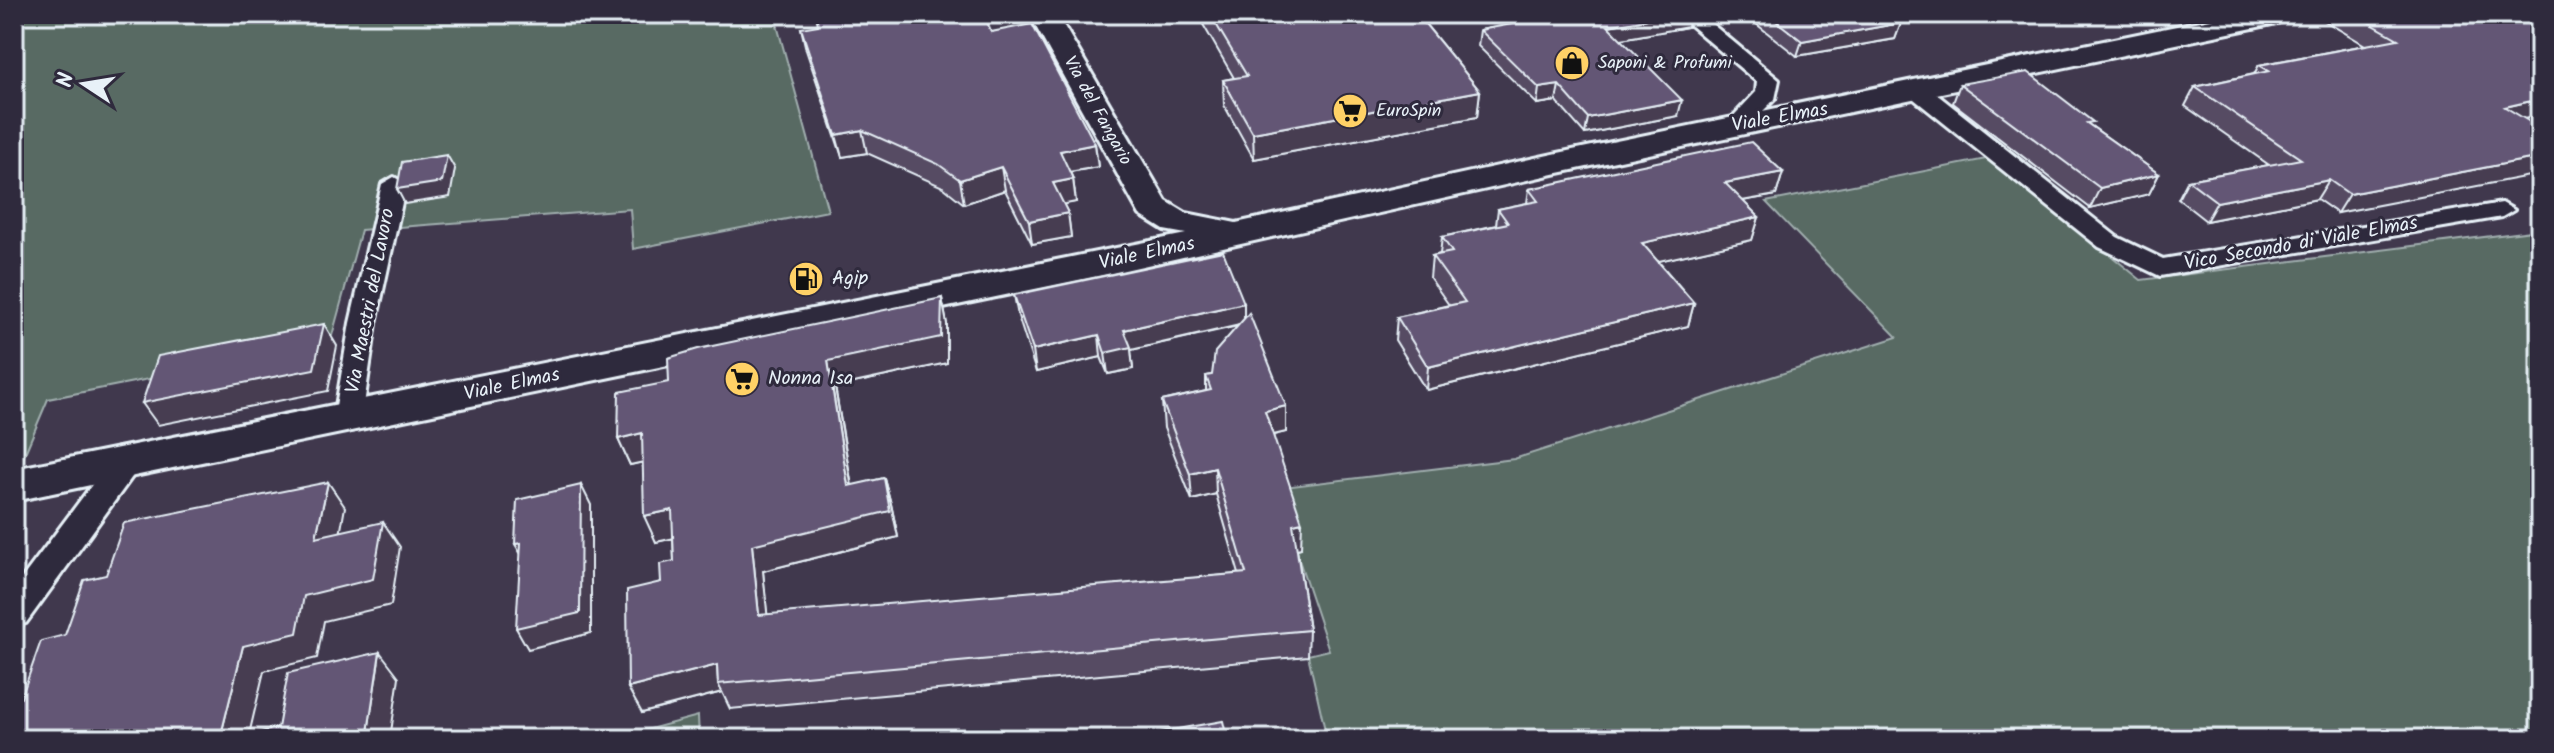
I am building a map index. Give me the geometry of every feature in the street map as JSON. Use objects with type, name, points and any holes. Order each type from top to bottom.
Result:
[{"type":"main road","name":"Via del Fangario","points":[[1043,14],[1152,208]]},
{"type":"main road","name":"Viale Elmas","points":[[14,485],[1107,263],[1736,125],[2277,14]]},
{"type":"main road","points":[[1107,263],[1149,226],[1152,208],[1187,225],[1248,233]]},
{"type":"street","points":[[1687,14],[1768,80],[1767,94],[1736,125]]},
{"type":"street","name":"Vico Secondo di Viale Elmas","points":[[1917,90],[2108,242],[2160,268],[2502,210]]},
{"type":"street","name":"Via Maestri del Lavoro","points":[[348,418],[363,323],[394,184]]},
{"type":"street","points":[[14,614],[126,462]]},
{"type":"shaded area","points":[[774,14],[2540,14],[2540,230],[2140,280],[1991,158],[1767,202],[1897,337],[1514,459],[1275,488],[1329,650],[1308,656],[1327,739],[14,739],[14,547],[19,541],[14,538],[14,459],[23,457],[48,399],[329,343],[361,230],[631,209],[634,249],[828,210]]},
{"type":"green space","points":[[14,14],[774,14],[828,211],[633,249],[630,209],[361,230],[330,343],[48,399],[23,458],[14,459]]},
{"type":"green space","points":[[1991,158],[2141,280],[2540,230],[2540,739],[1327,739],[1308,655],[1329,650],[1275,488],[1514,459],[1897,337],[1766,202]]},
{"type":"green space","points":[[698,716],[699,739],[613,739]]},
{"type":"building","points":[[816,14],[984,14],[991,32],[1032,24],[1095,144],[1060,151],[1073,179],[1053,183],[1068,213],[1029,221],[1001,167],[960,180],[938,164],[862,130],[836,135],[801,28],[818,25]]},
{"type":"building","points":[[1210,14],[1417,14],[1480,91],[1253,133],[1223,80],[1247,76]]},
{"type":"building","points":[[1552,14],[1676,14],[1608,26],[1682,100],[1588,118],[1559,85],[1539,88],[1480,30],[1555,16]]},
{"type":"building","points":[[1767,14],[1889,14],[1901,23],[1802,41]]},
{"type":"building","points":[[2354,14],[2533,14],[2540,18],[2540,99],[2505,107],[2540,128],[2540,157],[2349,194],[2329,180],[2217,202],[2188,180],[2301,159],[2195,87],[2269,71],[2259,65],[2398,39]]},
{"type":"building","points":[[2028,72],[2093,122],[2087,123],[2159,174],[2100,188],[1960,84]]},
{"type":"building","points":[[1751,142],[1783,172],[1725,183],[1759,217],[1642,243],[1694,303],[1428,367],[1397,317],[1465,302],[1432,256],[1452,252],[1442,237],[1508,223],[1498,209],[1538,201],[1529,189]]},
{"type":"building","points":[[447,155],[442,182],[397,189],[402,162]]},
{"type":"building","points":[[1223,251],[1244,303],[1124,330],[1131,347],[1105,353],[1099,335],[1033,350],[1014,295]]},
{"type":"building","points":[[942,298],[941,337],[828,361],[848,486],[884,478],[890,511],[752,545],[759,615],[1246,573],[1215,468],[1190,474],[1162,401],[1211,390],[1206,376],[1212,375],[1215,352],[1249,313],[1286,406],[1265,411],[1302,522],[1293,524],[1309,630],[718,684],[717,665],[628,688],[627,590],[661,582],[660,564],[674,561],[672,510],[644,516],[642,433],[618,439],[619,392],[669,382],[668,358],[698,349]]},
{"type":"building","points":[[324,324],[314,369],[142,403],[158,356]]},
{"type":"building","points":[[328,482],[316,537],[383,522],[373,579],[304,596],[297,633],[243,646],[220,739],[14,739],[14,700],[21,698],[41,641],[65,635],[84,580],[106,575],[124,523]]},
{"type":"building","points":[[581,485],[580,613],[516,628],[521,543],[515,544],[517,500]]},
{"type":"building","points":[[380,652],[367,739],[229,739],[278,728],[288,673]]},
{"type":"building","points":[[1223,721],[1227,739],[1121,739]]},
{"type":"place","name":"Saponi & Profumi","points":[[1572,63]]},
{"type":"place","name":"EuroSpin","points":[[1350,111]]},
{"type":"place","name":"Agip","points":[[806,279]]},
{"type":"place","name":"Nonna Isa","points":[[742,379]]}]
